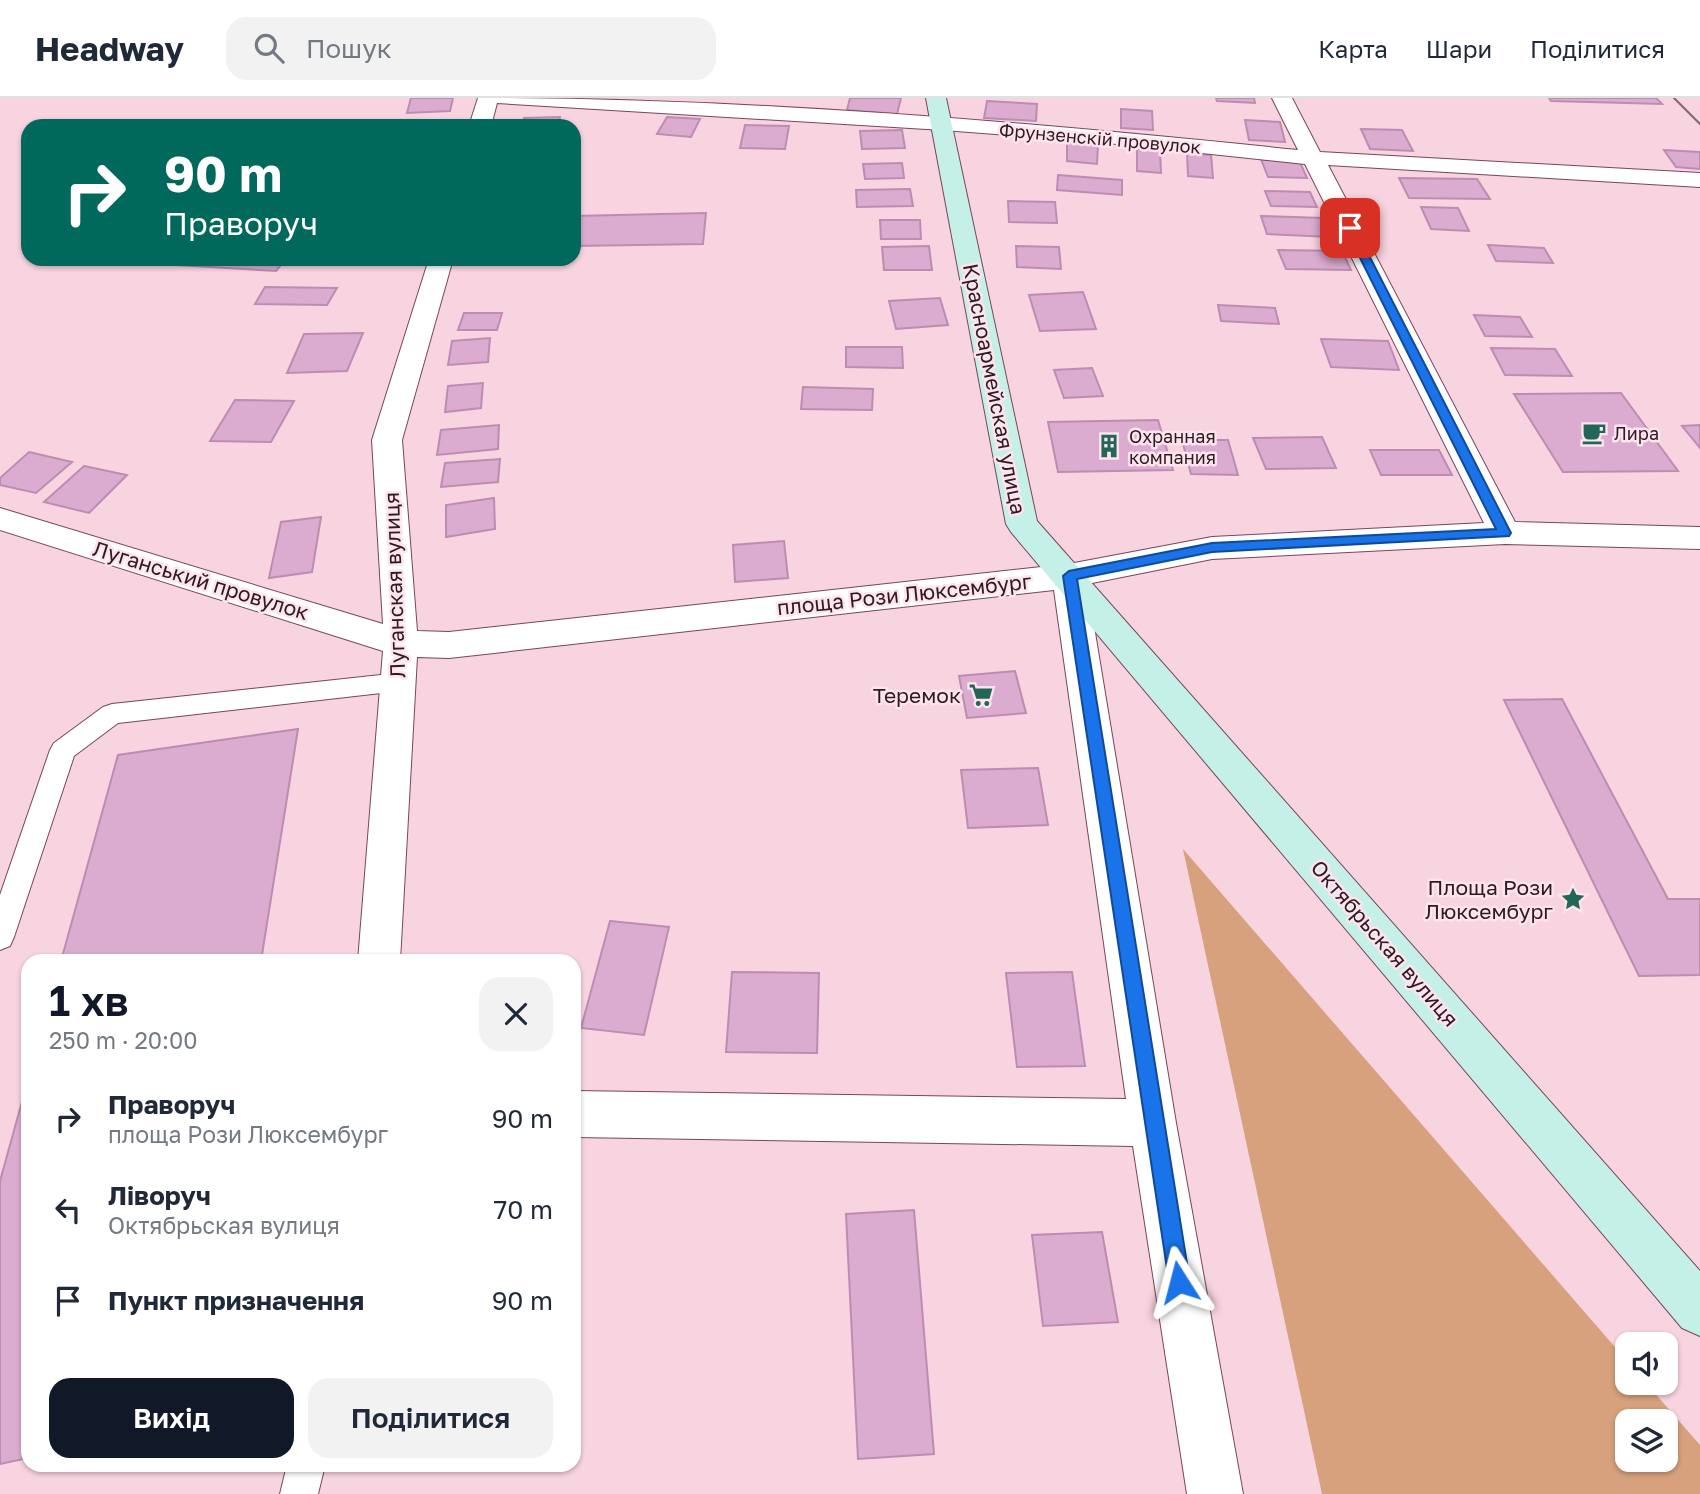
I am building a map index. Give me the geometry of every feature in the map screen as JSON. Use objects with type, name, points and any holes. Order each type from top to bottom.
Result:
[{"type":"street","points":[[482,119],[488,98]]},
{"type":"street","name":"Фрунзенскій провулок","points":[[500,98],[943,124],[1098,136],[1314,158],[1700,180]]},
{"type":"street","name":"Красноармейская улица","points":[[936,98],[1022,524],[1069,576]]},
{"type":"street","points":[[1282,98],[1504,533]]},
{"type":"street","name":"Луганская вулиця","points":[[380,954],[401,643],[387,440],[438,266]]},
{"type":"street","name":"Луганський провулок","points":[[0,519],[401,643]]},
{"type":"street","name":"площа Рози Люксембург","points":[[401,643],[449,645],[1069,576],[1212,548],[1504,533],[1700,538]]},
{"type":"street","points":[[1069,576],[1153,1123],[1215,1494]]},
{"type":"street","name":"Октябрьская вулиця","points":[[1069,576],[1700,1310]]},
{"type":"street","points":[[581,1114],[1153,1123]]},
{"type":"lane","points":[[0,937],[63,750],[112,714],[399,682]]},
{"type":"lane","points":[[299,1494],[304,1472]]},
{"type":"shaded area","points":[[1183,849],[1615,1347],[1615,1395],[1656,1395],[1669,1409],[1615,1409],[1615,1472],[1678,1472],[1678,1420],[1700,1445],[1700,1494],[1322,1494]]},
{"type":"building","points":[[411,98],[453,98],[450,111],[407,113]]},
{"type":"building","points":[[850,98],[901,98],[897,114],[847,110]]},
{"type":"building","points":[[1216,98],[1254,98],[1255,103],[1217,101]]},
{"type":"building","points":[[1549,98],[1656,98],[1662,104],[1551,101]]},
{"type":"building","points":[[987,101],[1037,104],[1036,121],[984,118]]},
{"type":"building","points":[[1121,109],[1152,111],[1153,130],[1121,128]]},
{"type":"building","points":[[560,117],[560,119],[524,118]]},
{"type":"building","points":[[667,117],[700,119],[691,137],[657,134]]},
{"type":"building","points":[[1245,120],[1280,122],[1285,142],[1249,140]]},
{"type":"building","points":[[745,125],[789,126],[785,149],[740,148]]},
{"type":"building","points":[[1361,129],[1402,130],[1413,151],[1370,149]]},
{"type":"building","points":[[902,130],[905,148],[862,149],[860,131]]},
{"type":"building","points":[[1067,143],[1098,145],[1097,164],[1067,161]]},
{"type":"building","points":[[1137,149],[1160,151],[1161,173],[1137,171]]},
{"type":"building","points":[[1664,150],[1700,152],[1700,169],[1676,167]]},
{"type":"building","points":[[1187,153],[1211,155],[1213,178],[1188,176]]},
{"type":"building","points":[[1261,159],[1299,160],[1307,178],[1268,177]]},
{"type":"building","points":[[902,163],[904,178],[865,179],[863,164]]},
{"type":"building","points":[[1058,175],[1122,180],[1122,195],[1057,190]]},
{"type":"building","points":[[1399,178],[1477,179],[1490,199],[1409,198]]},
{"type":"building","points":[[910,189],[913,206],[857,207],[856,190]]},
{"type":"building","points":[[1265,191],[1310,192],[1317,207],[1271,206]]},
{"type":"building","points":[[1008,201],[1055,202],[1057,223],[1009,222]]},
{"type":"building","points":[[1421,207],[1458,208],[1469,231],[1431,229]]},
{"type":"building","points":[[706,213],[703,244],[581,246],[581,216]]},
{"type":"building","points":[[1261,216],[1324,218],[1330,237],[1267,234]]},
{"type":"building","points":[[880,220],[920,220],[921,239],[881,239]]},
{"type":"building","points":[[1488,245],[1544,248],[1553,263],[1496,261]]},
{"type":"building","points":[[929,246],[932,270],[884,270],[882,247]]},
{"type":"building","points":[[1016,246],[1059,247],[1061,269],[1017,267]]},
{"type":"building","points":[[1278,250],[1342,251],[1351,270],[1286,269]]},
{"type":"building","points":[[192,266],[280,266],[276,271]]},
{"type":"building","points":[[265,287],[337,288],[327,305],[255,304]]},
{"type":"building","points":[[1083,292],[1096,329],[1040,331],[1029,295]]},
{"type":"building","points":[[940,298],[948,325],[896,329],[889,301]]},
{"type":"building","points":[[1218,305],[1275,308],[1279,324],[1221,321]]},
{"type":"building","points":[[464,313],[502,313],[497,330],[458,330]]},
{"type":"building","points":[[1474,315],[1520,317],[1532,337],[1485,336]]},
{"type":"building","points":[[363,333],[347,371],[287,373],[304,334]]},
{"type":"building","points":[[490,338],[488,362],[448,365],[452,341]]},
{"type":"building","points":[[1321,339],[1388,341],[1399,370],[1331,367]]},
{"type":"building","points":[[846,347],[902,347],[903,368],[846,367]]},
{"type":"building","points":[[1491,348],[1555,349],[1572,376],[1505,375]]},
{"type":"building","points":[[1092,368],[1103,396],[1064,398],[1054,370]]},
{"type":"building","points":[[483,383],[481,408],[445,412],[448,386]]},
{"type":"building","points":[[803,387],[873,389],[872,410],[801,409]]},
{"type":"building","name":"Лира","points":[[1621,393],[1678,471],[1563,472],[1514,394]]},
{"type":"building","points":[[235,400],[294,401],[271,442],[210,441]]},
{"type":"building","name":"Охранная компания","points":[[1158,420],[1173,470],[1058,472],[1048,422]]},
{"type":"building","points":[[499,425],[498,449],[437,455],[441,430]]},
{"type":"building","points":[[1700,425],[1700,448],[1682,426]]},
{"type":"building","points":[[1322,437],[1336,468],[1266,469],[1253,438]]},
{"type":"building","points":[[1182,440],[1228,440],[1238,475],[1191,474]]},
{"type":"building","points":[[1370,450],[1439,450],[1452,475],[1381,475]]},
{"type":"building","points":[[29,452],[72,462],[36,493],[0,485],[0,478]]},
{"type":"building","points":[[500,459],[498,482],[441,487],[445,463]]},
{"type":"building","points":[[84,466],[127,475],[89,513],[44,502]]},
{"type":"building","points":[[494,498],[495,529],[446,537],[446,505]]},
{"type":"building","points":[[321,517],[312,572],[269,578],[281,522]]},
{"type":"building","points":[[784,541],[788,578],[735,582],[733,545]]},
{"type":"building","points":[[1015,671],[1026,713],[967,718],[959,676]]},
{"type":"building","points":[[1562,699],[1668,899],[1700,899],[1700,975],[1639,976],[1504,700]]},
{"type":"building","points":[[298,729],[262,954],[63,954],[118,755]]},
{"type":"building","points":[[1038,768],[1048,825],[968,828],[961,770]]},
{"type":"building","points":[[610,921],[669,927],[644,1035],[581,1028]]},
{"type":"building","points":[[732,972],[819,973],[817,1053],[726,1052]]},
{"type":"building","points":[[1072,972],[1085,1066],[1017,1067],[1006,973]]},
{"type":"building","points":[[21,1105],[21,1460],[0,1464],[0,1181]]},
{"type":"building","points":[[914,1210],[934,1454],[858,1459],[846,1214]]},
{"type":"building","points":[[1102,1232],[1118,1322],[1043,1326],[1032,1235]]},
{"type":"tram line","points":[[1674,98],[1700,124]]},
{"type":"place","name":"Лира","points":[[1594,433]]},
{"type":"place","name":"Охранная компания","points":[[1109,446]]},
{"type":"place","name":"Теремок","points":[[981,695]]},
{"type":"place","name":"Площа Рози Люксембург","points":[[1573,899]]},
{"type":"route","points":[[1179,1282],[1069,576],[1212,548],[1504,533],[1350,228]]}]
